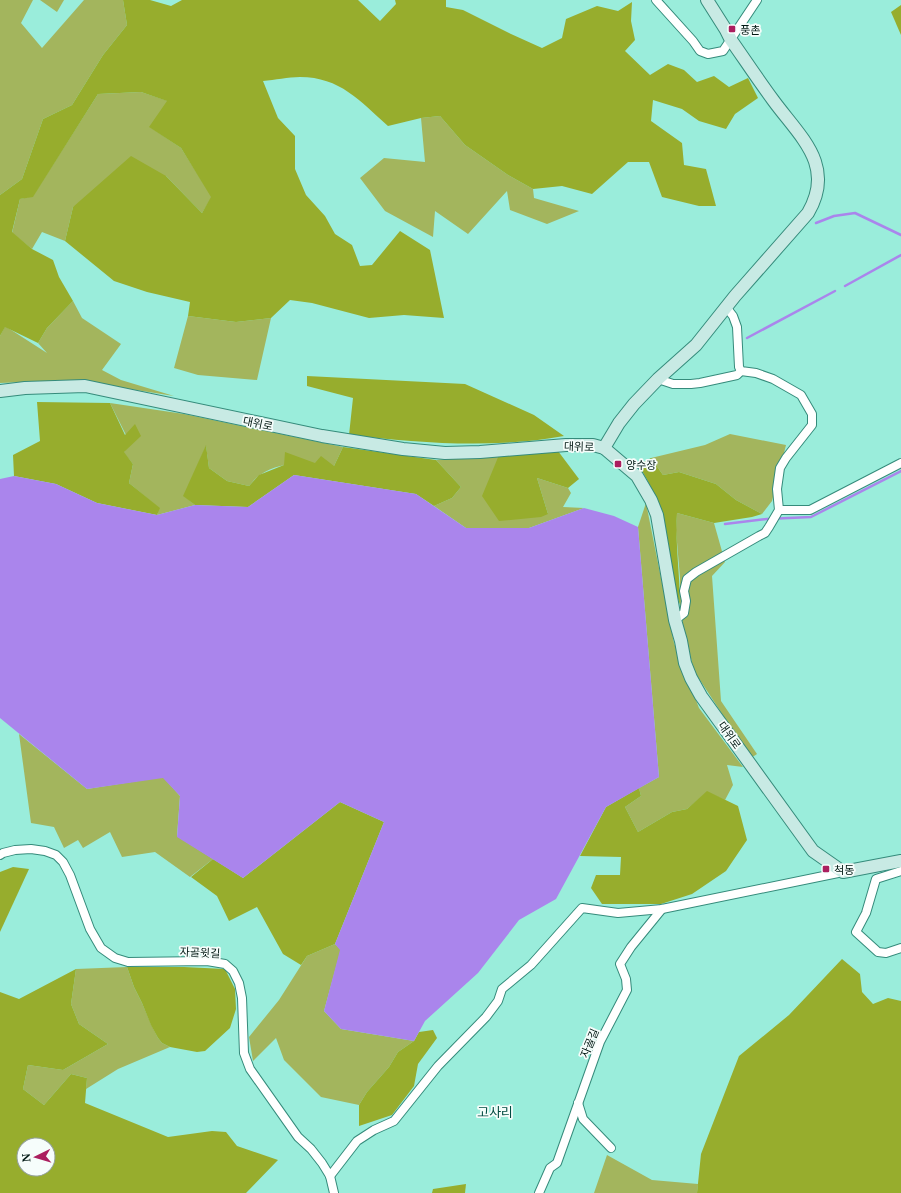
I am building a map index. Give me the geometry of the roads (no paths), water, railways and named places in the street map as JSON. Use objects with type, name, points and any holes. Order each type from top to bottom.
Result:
[{"type":"main road","points":[[604,448],[619,423],[658,379],[696,345],[726,307],[808,214],[818,191],[818,167],[808,145],[773,100],[730,40],[726,30],[707,0]]},
{"type":"main road","name":"대위로","points":[[0,391],[25,388],[85,386],[322,436],[410,450],[445,453],[480,452],[566,445],[593,445],[604,448],[637,476],[651,500],[657,515],[675,620],[691,678],[701,696],[813,850],[843,872]]},
{"type":"main road","points":[[843,872],[901,861]]},
{"type":"street","points":[[656,0],[693,41],[700,51],[708,54],[723,51],[757,0]]},
{"type":"street","points":[[726,307],[733,316],[737,328],[739,367],[741,371]]},
{"type":"street","points":[[658,379],[673,384],[700,383],[737,375],[741,371]]},
{"type":"street","points":[[675,620],[684,614],[686,601],[684,591],[688,579],[696,572],[765,533],[775,515],[780,468],[812,425],[812,414],[801,395],[773,379],[756,373],[741,371]]},
{"type":"street","points":[[775,515],[810,510],[901,463]]},
{"type":"street","name":"자골윗길","points":[[0,855],[16,850],[31,849],[46,851],[56,855],[63,862],[70,875],[90,929],[101,948],[115,958],[128,962],[207,961],[225,964],[234,971],[239,983],[242,998],[244,1052],[250,1069],[298,1137],[311,1149],[322,1163],[330,1176],[334,1193]]},
{"type":"street","points":[[901,871],[876,879],[866,913],[856,932],[878,952],[886,953],[901,948]]},
{"type":"street","points":[[330,1176],[357,1141],[374,1130],[394,1121],[438,1066],[486,1017],[498,1001],[502,989],[531,965],[582,908],[618,913],[662,909],[843,872]]},
{"type":"street","name":"자골길","points":[[539,1193],[550,1168],[556,1163],[600,1042],[627,990],[626,980],[620,964],[631,947],[662,909]]},
{"type":"street","points":[[578,1103],[583,1119],[611,1148]]},
{"type":"waterway","points":[[816,223],[834,216],[855,213],[901,235]]},
{"type":"waterway","points":[[845,286],[901,255]]},
{"type":"waterway","points":[[747,338],[835,291]]},
{"type":"waterway","points":[[725,524],[767,519],[811,517],[901,471]]},
{"type":"place","name":"풍촌","points":[[732,29]]},
{"type":"place","name":"양수장","points":[[618,464]]},
{"type":"place","name":"척동","points":[[826,869]]},
{"type":"district","name":"고사리","points":[[495,1112]]}]
